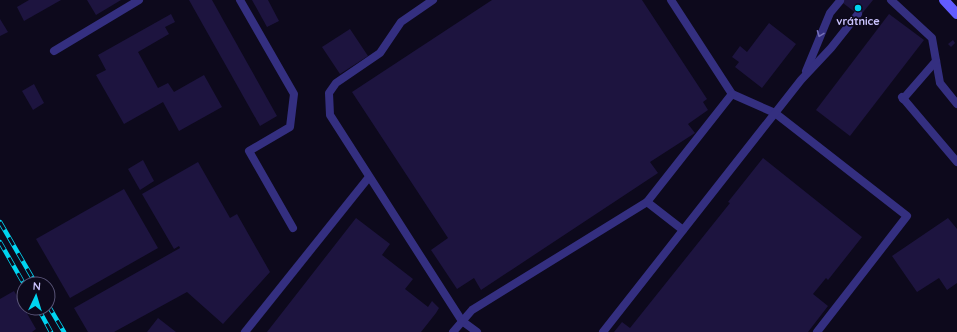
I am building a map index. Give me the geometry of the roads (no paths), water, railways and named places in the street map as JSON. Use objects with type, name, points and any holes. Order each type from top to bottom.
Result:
[{"type":"main road","points":[[944,0],[957,14]]},
{"type":"lane","points":[[54,51],[139,0]]},
{"type":"lane","points":[[240,0],[294,94],[290,127],[249,151],[293,228]]},
{"type":"lane","points":[[433,0],[401,22],[380,53],[336,82],[329,93],[330,115],[462,321],[477,332]]},
{"type":"lane","points":[[671,0],[732,94],[775,113],[907,216],[817,332]]},
{"type":"lane","points":[[891,0],[930,35],[934,45],[940,83],[957,104]]},
{"type":"lane","points":[[801,80],[813,56],[820,34],[830,13],[840,1]]},
{"type":"lane","points":[[603,332],[801,80],[831,48],[858,14]]},
{"type":"lane","points":[[936,61],[903,98],[957,162]]},
{"type":"lane","points":[[453,332],[472,310],[647,202],[732,94]]},
{"type":"lane","points":[[245,332],[370,177]]},
{"type":"lane","points":[[647,202],[683,230]]},
{"type":"railway","points":[[0,222],[31,276]]},
{"type":"railway","points":[[0,242],[19,276]]},
{"type":"railway","points":[[42,316],[51,332]]},
{"type":"railway","points":[[55,316],[64,332]]},
{"type":"place","name":"vrátnice","points":[[858,8]]}]
